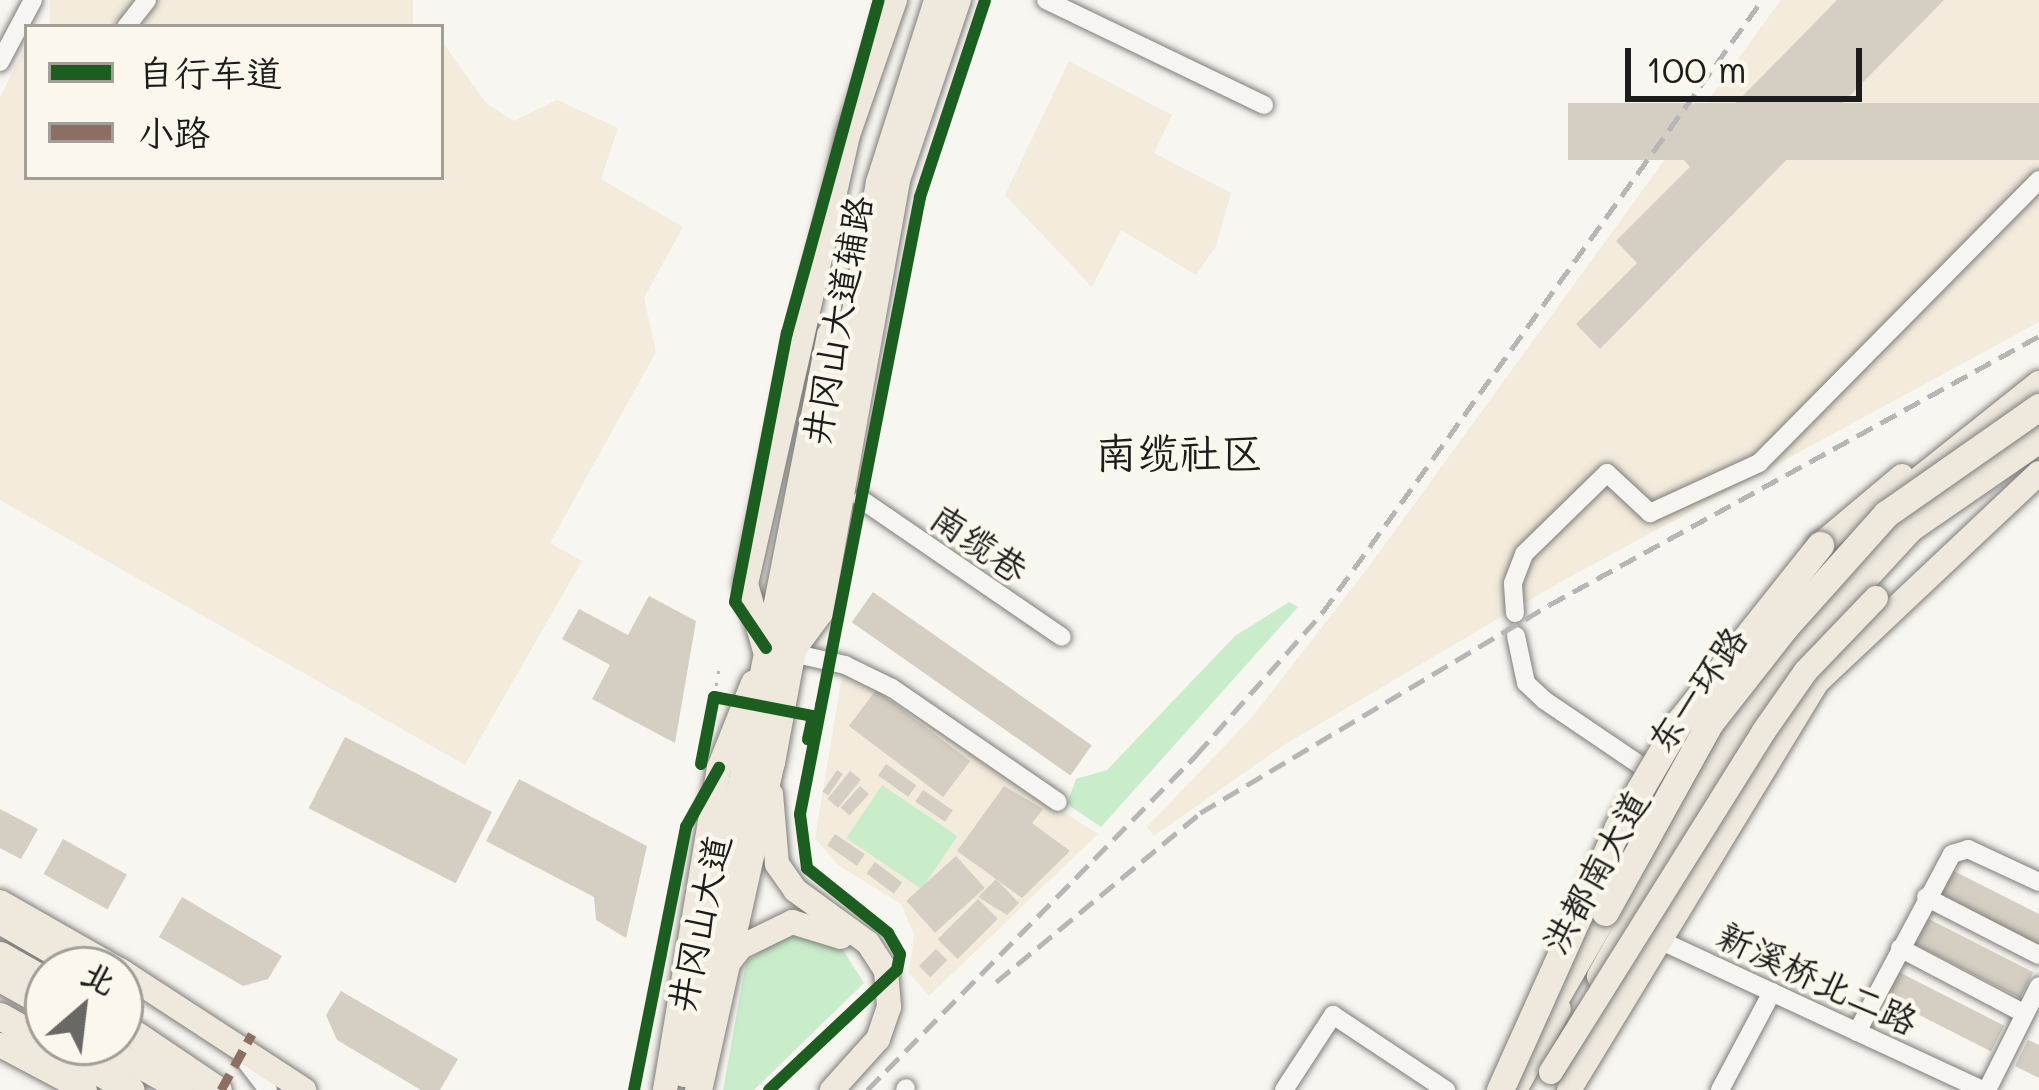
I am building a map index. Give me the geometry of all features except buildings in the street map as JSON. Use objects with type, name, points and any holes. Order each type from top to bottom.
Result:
[{"type":"highway","name":"井冈山大道","points":[[698,1090],[771,761],[779,650],[865,167],[920,0]]},
{"type":"highway","name":"井冈山大道","points":[[669,1089],[779,650],[879,182],[937,0]]},
{"type":"highway","name":"东一环路","points":[[1501,1090],[1676,779],[1785,627],[1886,514],[2028,401]]},
{"type":"highway","name":"东一环路","points":[[1554,1084],[1627,924],[1734,736],[1808,639],[1910,528],[2039,440]]},
{"type":"highway","points":[[1501,1090],[1649,774],[1732,650],[1820,545]]},
{"type":"highway","points":[[0,1012],[131,1090]]},
{"type":"highway","points":[[144,1040],[218,1090]]},
{"type":"highway","points":[[144,1059],[199,1090]]},
{"type":"main road","name":"井冈山大道辅路","points":[[896,0],[848,135],[746,584],[779,650],[820,613],[899,177],[959,0]]},
{"type":"main road","name":"洪都南大道","points":[[1515,1090],[1770,635],[1907,484],[2028,401],[2039,383]]},
{"type":"main road","points":[[1820,545],[2028,401]]},
{"type":"main road","points":[[1554,1084],[1764,731],[1806,671],[1876,598],[1984,499],[2039,470]]},
{"type":"main road","points":[[1554,1084],[1658,939],[1816,683],[2039,470]]},
{"type":"main road","points":[[771,761],[777,864],[795,890],[868,943],[880,975],[878,1039],[832,1090]]},
{"type":"main road","points":[[0,902],[78,946]]},
{"type":"main road","points":[[0,922],[42,946]]},
{"type":"main road","points":[[725,968],[741,947],[792,922],[839,935],[880,975]]},
{"type":"main road","points":[[144,987],[241,1054]]},
{"type":"main road","points":[[144,1002],[304,1090]]},
{"type":"main road","points":[[812,1090],[859,1043],[882,1011]]},
{"type":"main road","points":[[0,1045],[86,1090]]},
{"type":"main road","points":[[0,1059],[52,1090]]},
{"type":"main road","points":[[104,1066],[147,1090]]},
{"type":"main road","points":[[139,1066],[182,1090]]},
{"type":"street","points":[[0,62],[33,0]]},
{"type":"street","points":[[128,24],[147,0]]},
{"type":"street","points":[[1046,0],[1264,105]]},
{"type":"street","points":[[1515,613],[1514,583],[1524,554],[1607,473],[1650,513],[1759,463],[2039,180]]},
{"type":"street","name":"南缆巷","points":[[862,500],[1062,637]]},
{"type":"street","points":[[1516,636],[1526,683],[1544,700],[1646,769],[1676,779]]},
{"type":"street","points":[[779,650],[830,662],[892,688],[1058,802]]},
{"type":"street","points":[[1857,1032],[1952,854],[1968,848],[2039,882]]},
{"type":"street","points":[[1926,897],[2039,956]]},
{"type":"street","name":"新溪桥北二路","points":[[1627,924],[1984,1090]]},
{"type":"street","points":[[1900,948],[2039,1033]]},
{"type":"street","points":[[1984,1090],[2039,986]]},
{"type":"street","points":[[1720,1090],[1772,992]]},
{"type":"street","points":[[1284,1090],[1333,1015],[1446,1090]]},
{"type":"street","points":[[241,1054],[268,1090]]},
{"type":"path","points":[[813,716],[830,662]]},
{"type":"path","points":[[714,697],[719,670]]},
{"type":"path","points":[[815,733],[820,694]]},
{"type":"shaded area","points":[[50,0],[413,0],[413,24],[50,24]]},
{"type":"shaded area","points":[[1781,0],[2039,0],[2039,322],[1557,584],[1284,745],[1154,836],[1147,827],[1253,716],[1370,565]]},
{"type":"shaded area","points":[[444,44],[486,103],[514,121],[557,100],[618,128],[601,179],[683,227],[644,298],[656,352],[550,543],[582,561],[465,765],[0,500],[0,97],[24,50],[24,180],[444,180]]},
{"type":"shaded area","points":[[1069,61],[1172,115],[1154,153],[1231,193],[1216,246],[1196,275],[1121,230],[1092,287],[1005,195]]},
{"type":"shaded area","points":[[843,670],[1098,834],[929,996],[909,973],[914,935],[901,904],[838,865],[815,838]]},
{"type":"green space","points":[[1289,602],[1298,607],[1101,827],[1067,804],[1076,779],[1107,770],[1235,636]]},
{"type":"green space","points":[[882,785],[957,836],[922,889],[846,838]]},
{"type":"green space","points":[[786,933],[839,944],[864,983],[754,1090],[723,1090],[746,962]]},
{"type":"railway","points":[[867,1090],[1196,755],[1322,613],[1762,0]]},
{"type":"railway","points":[[996,982],[1200,813],[1549,605],[2039,336]]},
{"type":"marked path","points":[[221,1090],[252,1034]]},
{"type":"cycle path","points":[[766,648],[735,602],[787,333],[879,0]]},
{"type":"cycle path","points":[[769,1090],[897,970],[900,954],[888,933],[807,868],[800,814],[920,197],[985,0]]},
{"type":"cycle path","points":[[701,764],[714,697],[813,716],[808,739]]},
{"type":"cycle path","points":[[634,1090],[686,827],[719,768]]},
{"type":"district","name":"南缆社区","points":[[1179,452]]}]
